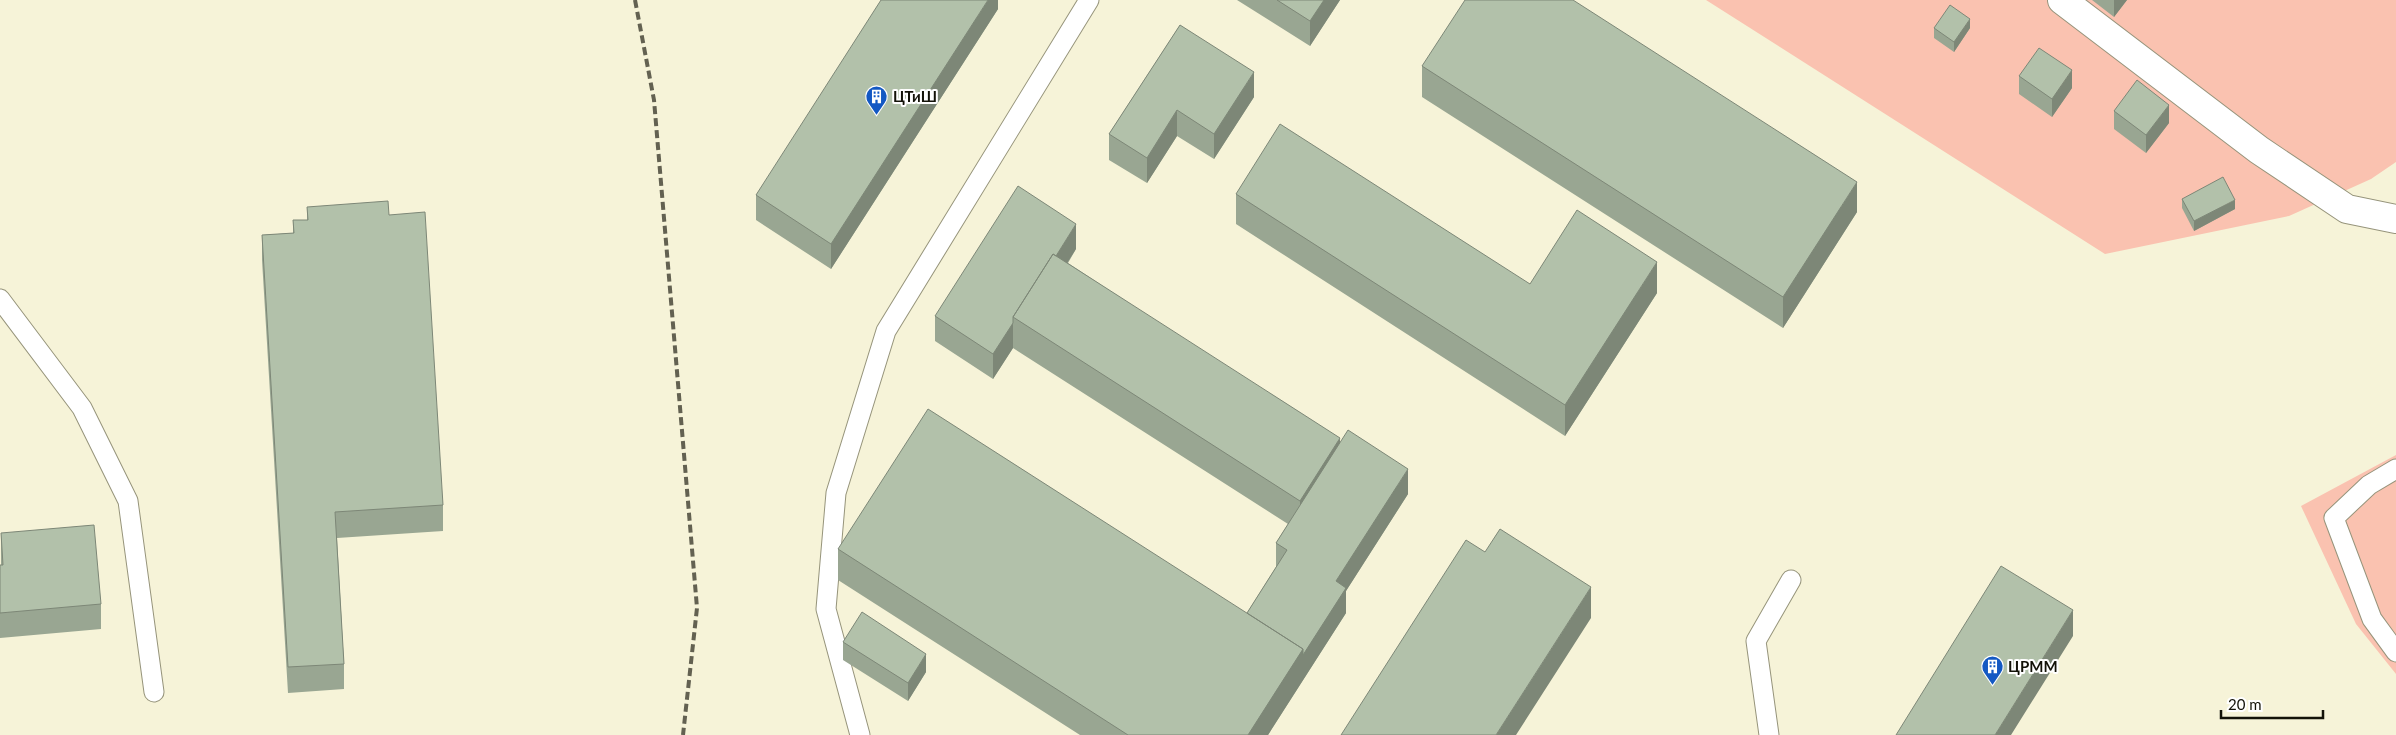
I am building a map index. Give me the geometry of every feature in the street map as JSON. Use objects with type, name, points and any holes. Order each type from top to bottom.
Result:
[{"type":"street","points":[[2062,0],[2259,150],[2346,208],[2396,220]]},
{"type":"lane","points":[[860,735],[826,609],[836,493],[886,331],[1089,0]]},
{"type":"lane","points":[[0,298],[82,408],[128,501],[154,692]]},
{"type":"lane","points":[[2396,469],[2369,485],[2334,518],[2372,619],[2396,652]]},
{"type":"lane","points":[[1770,735],[1756,640],[1791,580]]},
{"type":"shaded area","points":[[1706,0],[2396,0],[2396,162],[2371,179],[2289,216],[2105,254]]},
{"type":"shaded area","points":[[2396,455],[2396,674],[2356,624],[2301,506]]},
{"type":"building","name":"ЦТиШ","points":[[881,0],[988,0],[831,244],[756,195]]},
{"type":"building","points":[[1277,0],[1324,0],[1310,21]]},
{"type":"building","points":[[1465,0],[1573,0],[1857,182],[1783,297],[1422,66]]},
{"type":"building","points":[[1950,5],[1970,19],[1954,42],[1934,28]]},
{"type":"building","points":[[1180,25],[1254,72],[1214,134],[1177,110],[1147,158],[1109,134]]},
{"type":"building","points":[[2039,48],[2072,70],[2052,99],[2019,76]]},
{"type":"building","points":[[2137,80],[2169,105],[2146,135],[2114,111]]},
{"type":"building","points":[[1280,124],[1530,284],[1577,210],[1657,262],[1565,405],[1236,194]]},
{"type":"building","points":[[2223,177],[2235,200],[2194,221],[2182,199]]},
{"type":"building","points":[[1018,186],[1076,224],[1056,256],[1053,254],[1013,317],[1013,323],[993,354],[935,316]]},
{"type":"building","points":[[388,201],[389,215],[425,212],[443,505],[335,512],[344,664],[288,667],[262,235],[294,233],[293,220],[308,220],[307,207]]},
{"type":"building","points":[[1053,254],[1340,438],[1300,501],[1013,317]]},
{"type":"building","points":[[928,409],[1303,649],[1248,735],[1128,735],[838,549]]},
{"type":"building","points":[[1348,430],[1408,469],[1336,581],[1346,588],[1303,655],[1303,649],[1247,613],[1287,550],[1276,543]]},
{"type":"building","points":[[94,525],[101,604],[0,613],[0,565],[3,565],[1,533]]},
{"type":"building","points":[[1500,529],[1591,587],[1496,735],[1341,735],[1466,540],[1485,552]]},
{"type":"building","name":"ЦРММ","points":[[2001,566],[2073,610],[1995,735],[1896,735]]},
{"type":"building","points":[[862,612],[926,654],[908,683],[843,642]]},
{"type":"railway","points":[[635,0],[654,100],[697,608],[683,735]]},
{"type":"place","name":"ЦТиШ","points":[[877,115]]},
{"type":"place","name":"ЦРММ","points":[[1992,685]]}]
